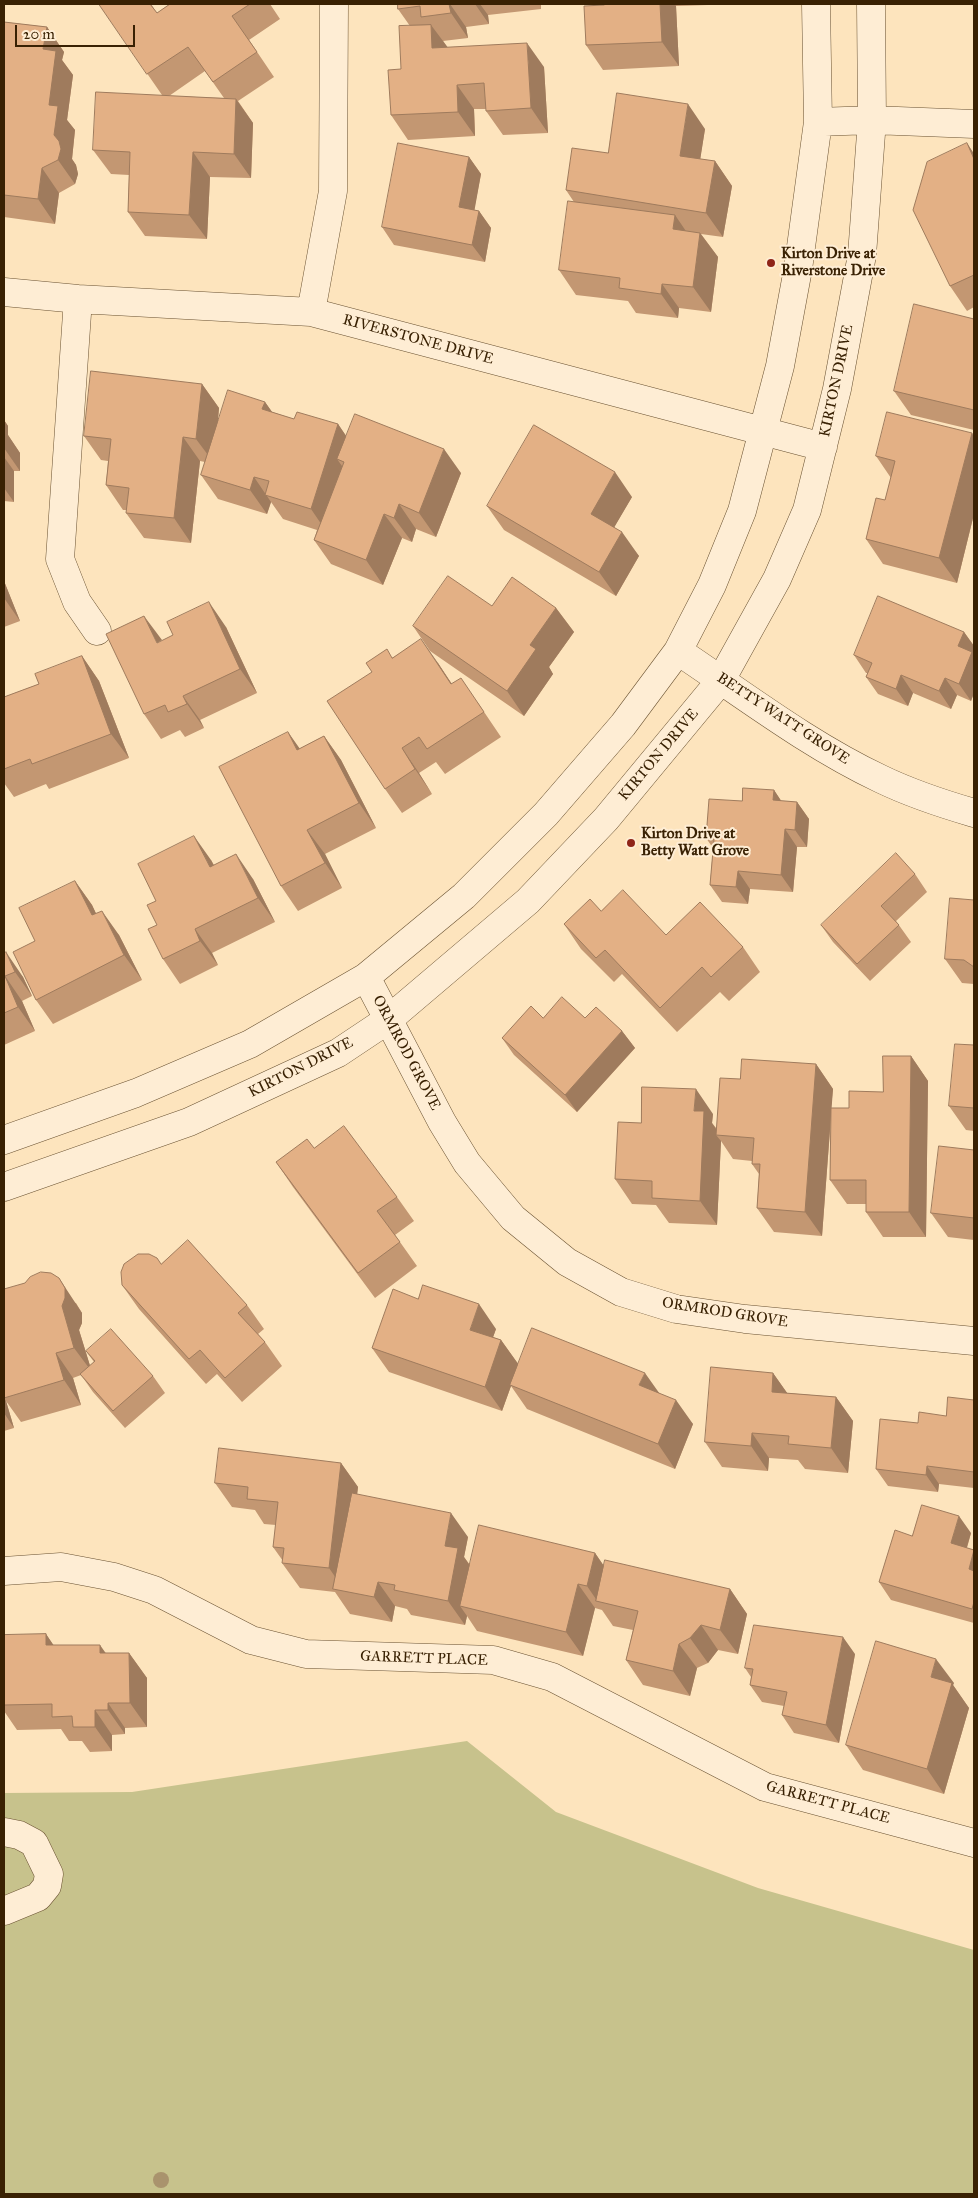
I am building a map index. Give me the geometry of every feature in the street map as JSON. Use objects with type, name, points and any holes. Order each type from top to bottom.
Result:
[{"type":"street","points":[[311,312],[333,192],[334,4]]},
{"type":"street","points":[[4,1140],[136,1093],[250,1044],[366,977],[464,896],[546,814],[623,725],[678,651],[712,585],[742,511],[780,366],[798,269],[818,122],[816,4]]},
{"type":"street","name":"KIRTON DRIVE","points":[[4,1188],[189,1122],[338,1052],[389,1019],[528,901],[606,818],[721,680],[777,579],[807,510],[837,389],[862,255],[872,120],[871,4]]},
{"type":"street","points":[[818,122],[872,120],[974,124]]},
{"type":"street","name":"RIVERSTONE DRIVE","points":[[4,292],[78,299],[311,312],[823,447]]},
{"type":"street","points":[[78,299],[60,559],[77,602],[97,631]]},
{"type":"street","name":"BETTY WATT GROVE","points":[[678,651],[817,744],[882,780],[952,806],[974,812]]},
{"type":"street","name":"ORMROD GROVE","points":[[366,977],[442,1122],[467,1164],[507,1211],[567,1262],[621,1292],[676,1309],[745,1319],[974,1341]]},
{"type":"street","name":"GARRETT PLACE","points":[[4,1571],[61,1567],[114,1577],[154,1590],[251,1640],[306,1654],[493,1660],[552,1677],[766,1787],[974,1842]]},
{"type":"street","points":[[4,1832],[19,1835],[34,1842],[49,1874],[47,1886],[38,1897],[4,1911]]},
{"type":"shaded area","points":[[467,1741],[556,1812],[758,1888],[974,1950],[974,2194],[4,2194],[4,1793],[132,1792]]},
{"type":"building","points":[[99,4],[150,4],[157,13],[170,4],[250,4],[232,16],[257,52],[213,82],[188,47],[147,74]]},
{"type":"building","points":[[398,4],[449,4],[451,13],[421,17],[420,6],[398,9]]},
{"type":"building","points":[[660,4],[662,42],[586,45],[584,6]]},
{"type":"building","points":[[4,22],[47,27],[43,49],[56,51],[49,105],[58,106],[54,135],[59,141],[61,149],[58,160],[42,168],[38,199],[4,195]]},
{"type":"building","points":[[431,25],[432,48],[527,43],[531,108],[486,111],[484,83],[457,85],[458,112],[391,115],[388,70],[401,69],[399,26]]},
{"type":"building","points":[[96,92],[236,99],[234,154],[193,152],[189,215],[128,212],[130,152],[93,150]]},
{"type":"building","points":[[617,93],[688,104],[680,156],[715,161],[706,213],[566,190],[572,148],[608,153]]},
{"type":"building","points":[[398,143],[469,157],[459,207],[479,211],[472,245],[382,227]]},
{"type":"building","points":[[967,143],[974,159],[974,275],[950,286],[913,210],[927,162]]},
{"type":"building","points":[[568,201],[675,215],[673,229],[700,233],[693,287],[662,284],[661,294],[619,288],[620,278],[559,270]]},
{"type":"building","points":[[914,304],[974,319],[974,410],[894,391]]},
{"type":"building","points":[[91,371],[202,384],[196,439],[183,437],[174,518],[126,513],[129,488],[106,485],[111,439],[84,436]]},
{"type":"building","points":[[228,390],[265,402],[262,409],[294,419],[297,412],[338,424],[311,509],[265,495],[269,481],[254,477],[250,490],[201,475]]},
{"type":"building","points":[[887,412],[972,433],[939,558],[866,539],[876,498],[885,500],[895,461],[876,456]]},
{"type":"building","points":[[355,414],[444,449],[419,513],[399,504],[394,518],[384,514],[366,560],[314,540],[344,462],[337,459]]},
{"type":"building","points":[[534,425],[615,472],[591,514],[622,532],[599,572],[487,506]]},
{"type":"building","points":[[448,576],[492,606],[512,577],[556,608],[530,645],[536,649],[507,691],[413,626]]},
{"type":"building","points":[[878,596],[964,632],[958,646],[972,652],[959,684],[945,678],[939,691],[901,675],[896,689],[866,677],[872,663],[854,655]]},
{"type":"building","points":[[209,602],[240,669],[183,696],[187,704],[168,712],[165,705],[144,714],[106,634],[144,616],[157,643],[173,635],[167,622]]},
{"type":"building","points":[[421,639],[451,684],[461,678],[484,712],[427,749],[419,737],[402,748],[415,769],[385,789],[327,701],[372,672],[366,663],[387,649],[392,658]]},
{"type":"building","points":[[82,656],[111,734],[32,764],[30,759],[4,769],[4,697],[39,684],[35,674]]},
{"type":"building","points":[[288,732],[297,750],[324,736],[359,803],[307,830],[325,863],[281,886],[219,767]]},
{"type":"building","points":[[743,788],[774,790],[773,800],[797,802],[795,830],[785,829],[781,875],[738,871],[736,887],[710,885],[714,839],[706,838],[709,799],[742,801]]},
{"type":"building","points":[[194,836],[210,867],[236,854],[258,898],[195,929],[200,941],[163,959],[148,929],[157,925],[147,905],[156,901],[138,864]]},
{"type":"building","points":[[896,853],[915,874],[881,906],[899,925],[857,964],[821,925]]},
{"type":"building","points":[[75,881],[92,915],[102,911],[124,955],[36,1000],[13,952],[35,941],[19,908]]},
{"type":"building","points":[[623,890],[666,935],[700,902],[743,947],[711,977],[702,967],[660,1008],[605,950],[596,958],[564,924],[590,899],[601,911]]},
{"type":"building","points":[[950,898],[974,900],[974,967],[964,960],[945,959]]},
{"type":"building","points":[[6,952],[15,972],[5,976],[18,1007],[4,1013],[4,954]]},
{"type":"building","points":[[562,997],[585,1018],[596,1007],[622,1031],[565,1095],[502,1038],[531,1006],[543,1018]]},
{"type":"building","points":[[955,1044],[974,1045],[974,1108],[949,1106]]},
{"type":"building","points":[[883,1056],[911,1056],[909,1212],[866,1212],[866,1180],[830,1180],[831,1108],[849,1108],[849,1091],[883,1092]]},
{"type":"building","points":[[742,1059],[816,1064],[805,1212],[757,1208],[760,1164],[752,1164],[754,1138],[716,1135],[720,1078],[740,1079]]},
{"type":"building","points":[[642,1087],[696,1089],[694,1111],[704,1111],[700,1201],[652,1198],[652,1181],[615,1179],[618,1122],[641,1123]]},
{"type":"building","points":[[344,1126],[397,1197],[377,1211],[400,1242],[358,1273],[276,1162],[307,1139],[314,1148]]},
{"type":"building","points":[[939,1146],[974,1150],[974,1218],[931,1213]]},
{"type":"building","points":[[188,1240],[247,1305],[238,1313],[265,1342],[225,1378],[200,1350],[189,1359],[122,1285],[121,1272],[124,1264],[138,1254],[149,1254],[157,1258],[161,1264]]},
{"type":"building","points":[[41,1272],[51,1273],[59,1278],[65,1288],[65,1298],[62,1306],[74,1348],[56,1353],[64,1380],[4,1398],[4,1289],[25,1283],[30,1277]]},
{"type":"building","points":[[423,1285],[479,1304],[470,1330],[501,1340],[485,1387],[372,1348],[393,1289],[418,1299]]},
{"type":"building","points":[[532,1328],[645,1373],[639,1385],[676,1400],[658,1444],[510,1385]]},
{"type":"building","points":[[111,1329],[153,1376],[113,1411],[80,1374],[95,1361],[86,1351]]},
{"type":"building","points":[[711,1367],[773,1373],[772,1392],[836,1397],[831,1448],[788,1444],[789,1436],[752,1433],[751,1446],[705,1442]]},
{"type":"building","points":[[948,1397],[974,1400],[974,1472],[927,1466],[926,1475],[876,1469],[880,1419],[918,1423],[919,1412],[946,1416]]},
{"type":"building","points":[[219,1448],[341,1463],[329,1568],[282,1563],[284,1548],[273,1547],[278,1502],[247,1499],[248,1487],[215,1483]]},
{"type":"building","points":[[352,1493],[451,1513],[445,1546],[458,1548],[448,1601],[394,1590],[395,1585],[378,1582],[374,1597],[333,1589]]},
{"type":"building","points":[[922,1505],[959,1516],[951,1543],[974,1550],[969,1569],[974,1571],[974,1602],[972,1609],[879,1582],[895,1530],[912,1536]]},
{"type":"building","points":[[479,1525],[595,1553],[587,1586],[578,1584],[566,1632],[460,1606]]},
{"type":"building","points":[[605,1560],[730,1589],[720,1630],[701,1625],[690,1638],[679,1644],[673,1671],[626,1660],[638,1611],[596,1601]]},
{"type":"building","points":[[754,1625],[843,1637],[826,1725],[782,1715],[787,1692],[750,1685],[753,1669],[745,1668]]},
{"type":"building","points":[[46,1634],[46,1645],[100,1645],[100,1653],[129,1653],[130,1703],[108,1703],[108,1710],[95,1710],[95,1727],[73,1727],[72,1716],[52,1717],[52,1704],[4,1705],[4,1635]]},
{"type":"building","points":[[876,1641],[936,1659],[931,1677],[952,1683],[927,1769],[846,1745]]},
{"type":"place","name":"Kirton Drive at Riverstone Drive","points":[[771,263]]},
{"type":"place","name":"Kirton Drive at Betty Watt Grove","points":[[631,843]]}]
